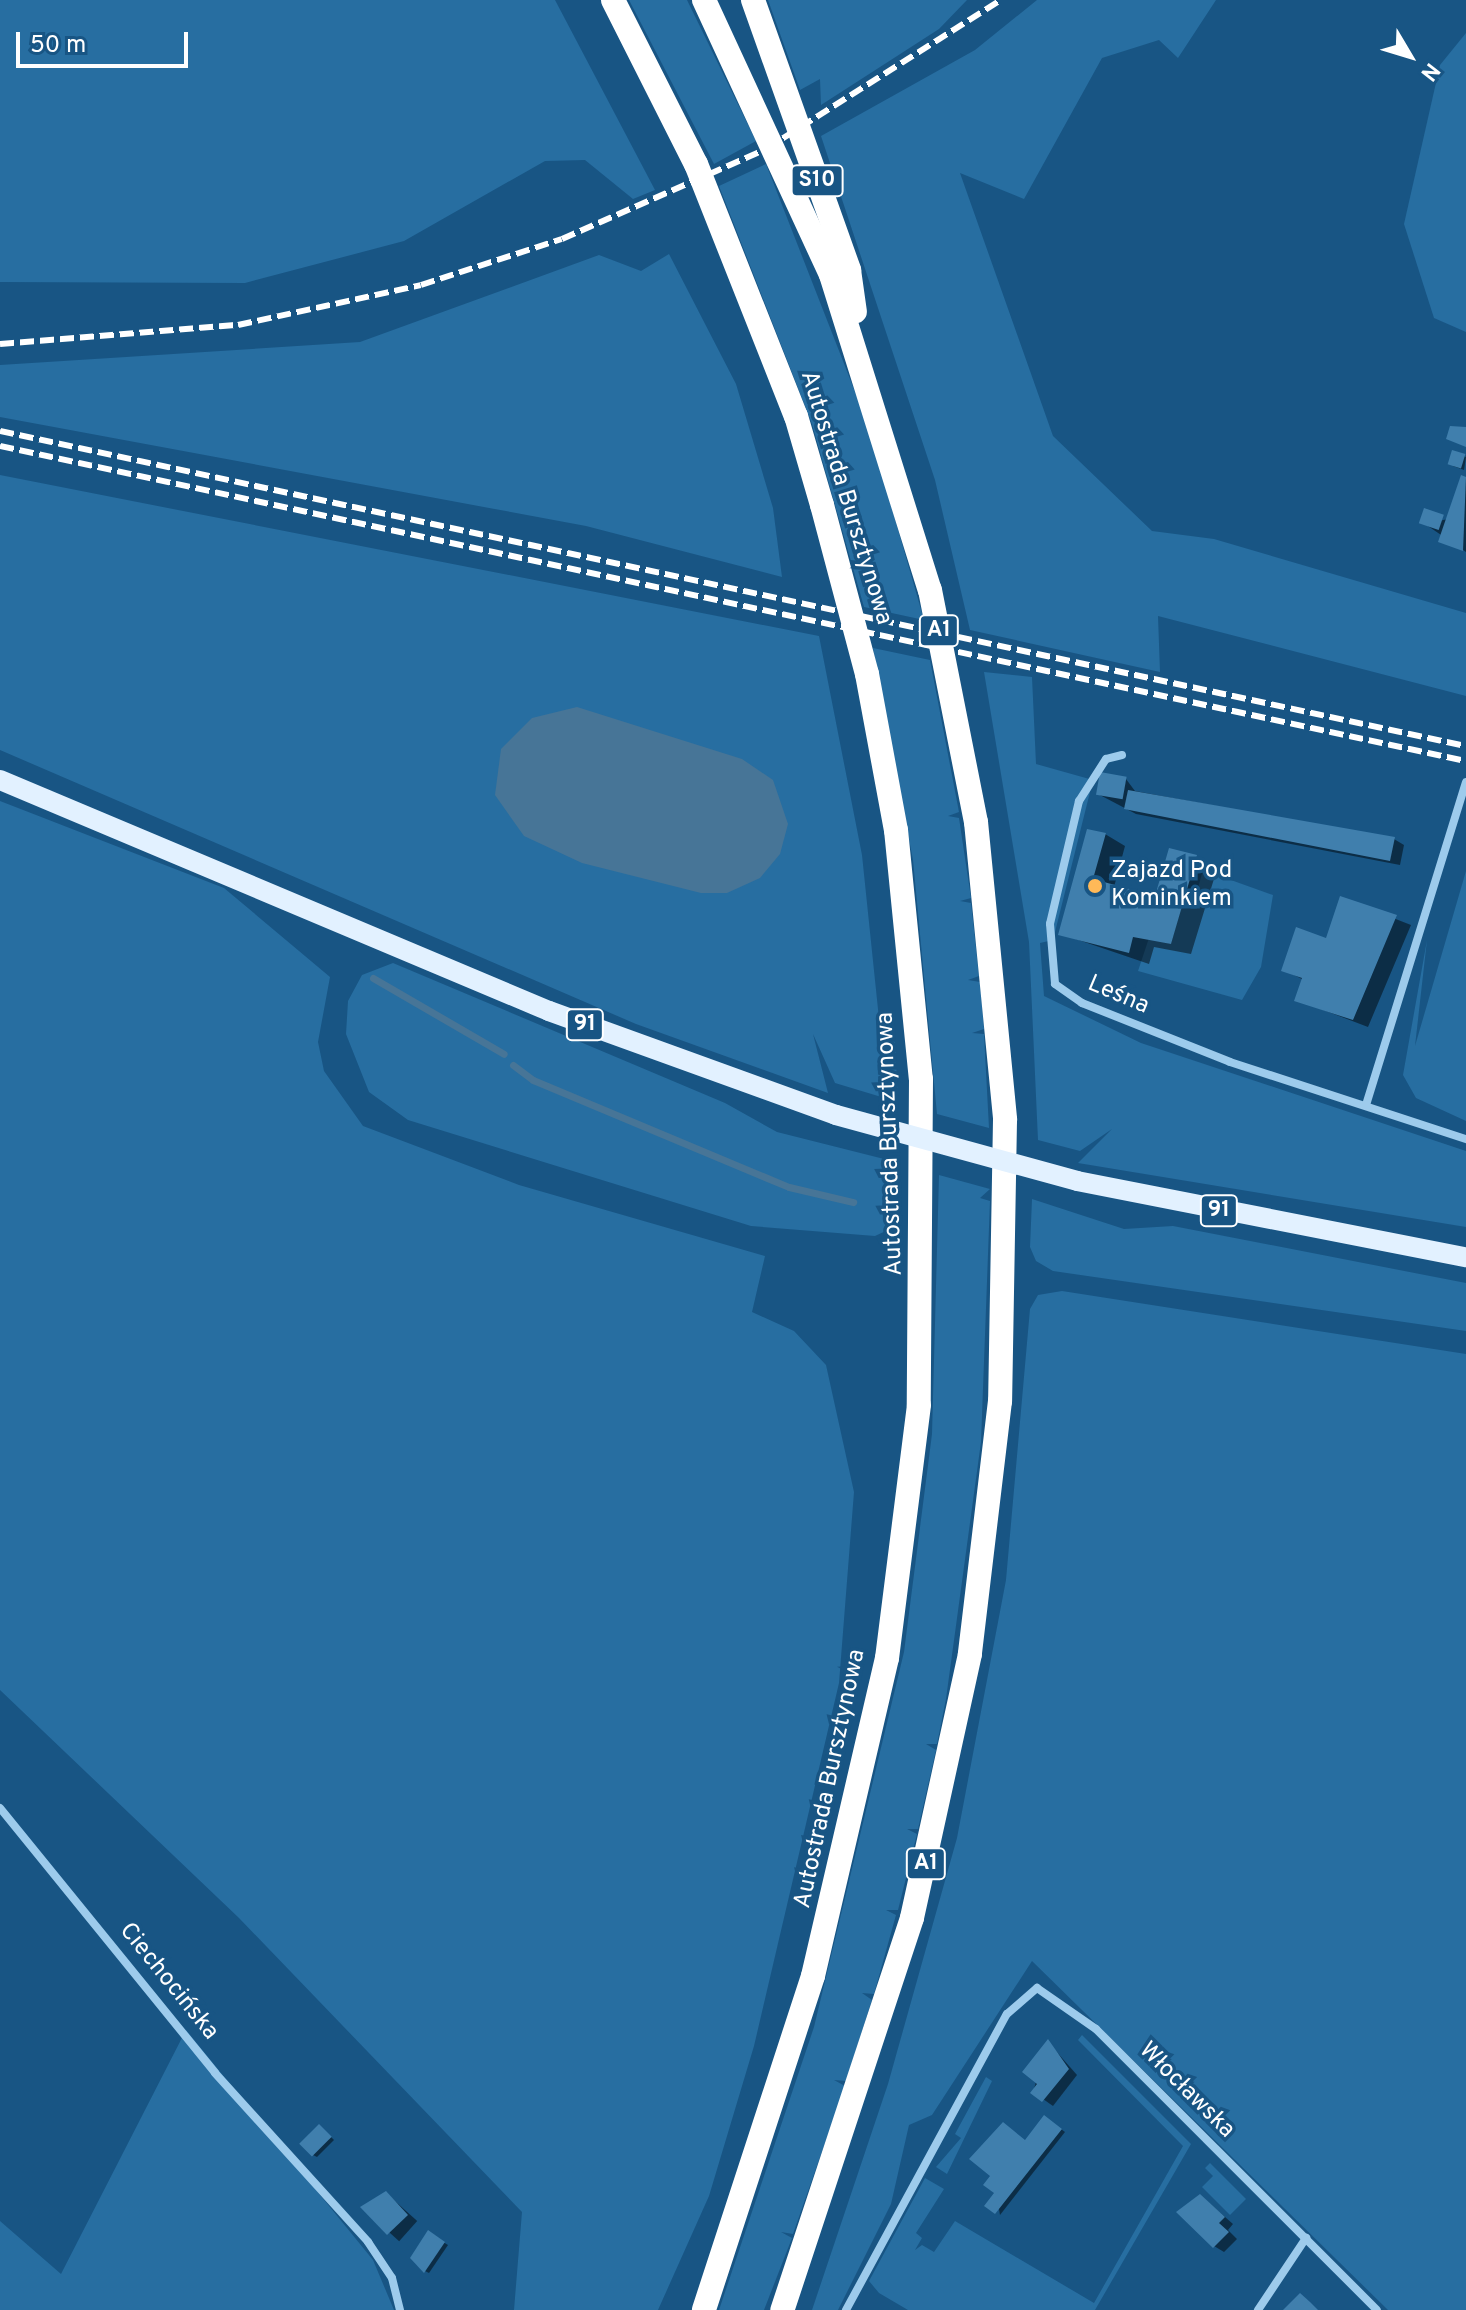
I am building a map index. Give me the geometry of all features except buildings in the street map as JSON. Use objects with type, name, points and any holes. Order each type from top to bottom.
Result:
[{"type":"highway","name":"Autostrada Bursztynowa","points":[[613,0],[696,164],[796,416],[822,505],[867,674],[896,830],[922,1108],[919,1405],[887,1658],[813,1976],[704,2310]]},
{"type":"highway","name":"A1","points":[[704,0],[793,183],[862,366],[930,590],[976,822],[1004,1105],[1005,1302],[990,1522],[943,1795],[869,2062],[782,2310]]},
{"type":"highway","name":"S10","points":[[753,0],[849,270],[862,366]]},
{"type":"main road","name":"91","points":[[0,780],[549,1011],[836,1115],[1077,1181],[1466,1257]]},
{"type":"street","name":"Leśna","points":[[1122,755],[1106,759],[1079,801],[1050,924],[1055,984],[1082,1003],[1230,1062],[1466,1139]]},
{"type":"street","points":[[1366,1105],[1466,782]]},
{"type":"street","name":"Ciechocińska","points":[[0,1808],[308,2177],[368,2242],[392,2278],[400,2310]]},
{"type":"street","name":"Włocławska","points":[[846,2310],[1007,2014],[1030,1988],[1056,1996],[1096,2029],[1377,2310]]},
{"type":"street","points":[[1258,2310],[1306,2238]]},
{"type":"shaded area","points":[[0,0],[555,0],[655,190],[633,199],[585,160],[545,161],[404,241],[245,283],[0,282]]},
{"type":"shaded area","points":[[629,0],[687,0],[756,141],[714,164]]},
{"type":"shaded area","points":[[768,0],[967,0],[939,29],[821,105],[820,79],[800,90]]},
{"type":"shaded area","points":[[1037,0],[1216,0],[1178,58],[1159,40],[1102,58],[1024,199],[960,173],[1053,436],[1152,531],[1214,539],[1466,613],[1466,696],[1158,616],[1160,672],[970,630],[935,480],[821,136],[975,50]]},
{"type":"shaded area","points":[[1466,33],[1466,332],[1434,318],[1404,224],[1440,65]]},
{"type":"shaded area","points":[[766,164],[868,425],[924,620],[864,607],[812,424],[719,186]]},
{"type":"shaded area","points":[[669,254],[736,384],[773,508],[782,577],[586,526],[0,417],[0,365],[360,342],[599,255],[641,271]]},
{"type":"shaded area","points":[[0,475],[819,636],[862,855],[881,1038],[895,1042],[898,1102],[835,1083],[813,1034],[828,1093],[636,1024],[0,750]]},
{"type":"shaded area","points":[[873,648],[930,660],[959,812],[948,816],[959,818],[971,898],[960,901],[971,903],[979,976],[968,980],[980,982],[984,1029],[972,1033],[984,1034],[989,1128],[937,1114],[913,860]]},
{"type":"shaded area","points":[[984,672],[1032,677],[1036,764],[1093,780],[1053,940],[1040,943],[1044,996],[1141,1043],[1466,1151],[1466,1227],[1078,1163],[1112,1129],[1080,1151],[1038,1140],[1029,942]]},
{"type":"shaded area","points":[[577,707],[742,759],[773,780],[788,824],[780,854],[760,878],[727,893],[701,893],[582,863],[524,836],[495,795],[501,749],[532,718]]},
{"type":"shaded area","points":[[0,801],[224,888],[330,977],[318,1042],[324,1071],[363,1126],[519,1185],[765,1256],[752,1312],[794,1331],[826,1365],[854,1492],[839,1683],[754,2046],[709,2196],[658,2310],[514,2310],[522,2212],[239,1918],[0,1690]]},
{"type":"shaded area","points":[[1203,870],[1273,895],[1261,967],[1242,1000],[1138,971],[1149,938],[1171,944],[1185,893],[1196,895]]},
{"type":"shaded area","points":[[1466,871],[1466,1121],[1416,1098],[1403,1075],[1427,940],[1415,1046]]},
{"type":"shaded area","points":[[393,963],[725,1103],[777,1132],[900,1163],[890,1229],[875,1236],[751,1226],[408,1120],[369,1092],[346,1034],[348,1001],[362,975]]},
{"type":"shaded area","points":[[939,1175],[990,1189],[980,1198],[990,1201],[981,1442],[946,1699],[937,1744],[926,1744],[936,1750],[918,1829],[907,1829],[917,1834],[898,1910],[886,1910],[896,1915],[874,1994],[862,1993],[872,2000],[846,2081],[834,2080],[845,2086],[793,2234],[781,2232],[792,2238],[764,2310],[719,2310],[814,2027],[904,1652],[932,1434]]},
{"type":"shaded area","points":[[1032,1199],[1124,1229],[1173,1226],[1466,1283],[1466,1331],[1053,1271],[1036,1261],[1030,1247]]},
{"type":"shaded area","points":[[1062,1291],[1466,1354],[1466,2310],[1388,2310],[1032,1961],[932,2115],[909,2125],[891,2204],[838,2310],[812,2310],[888,2084],[957,1838],[1006,1580],[1030,1309],[1038,1295]]},
{"type":"shaded area","points":[[186,2030],[373,2260],[394,2310],[0,2310],[0,2221],[61,2274]]},
{"type":"shaded area","points":[[1082,2035],[1191,2144],[1095,2310],[908,2310],[879,2293],[869,2281],[925,2178],[944,2189],[916,2233],[922,2238],[915,2250],[922,2245],[934,2252],[955,2221],[1094,2303],[1183,2146],[1078,2040]]},
{"type":"shaded area","points":[[986,2077],[992,2081],[947,2174],[936,2167],[961,2138],[955,2134]]},
{"type":"shaded area","points":[[1210,2163],[1246,2199],[1230,2215],[1202,2187],[1213,2176],[1205,2168]]},
{"type":"waterway","points":[[373,978],[504,1054]]},
{"type":"waterway","points":[[513,1065],[533,1080],[789,1187],[853,1202]]},
{"type":"railway","points":[[0,344],[238,325],[421,285],[562,239],[766,149],[1001,0]]},
{"type":"railway","points":[[0,431],[1466,746]]},
{"type":"railway","points":[[0,446],[1466,761]]},
{"type":"place","name":"Zajazd Pod Kominkiem","points":[[1095,886]]}]
